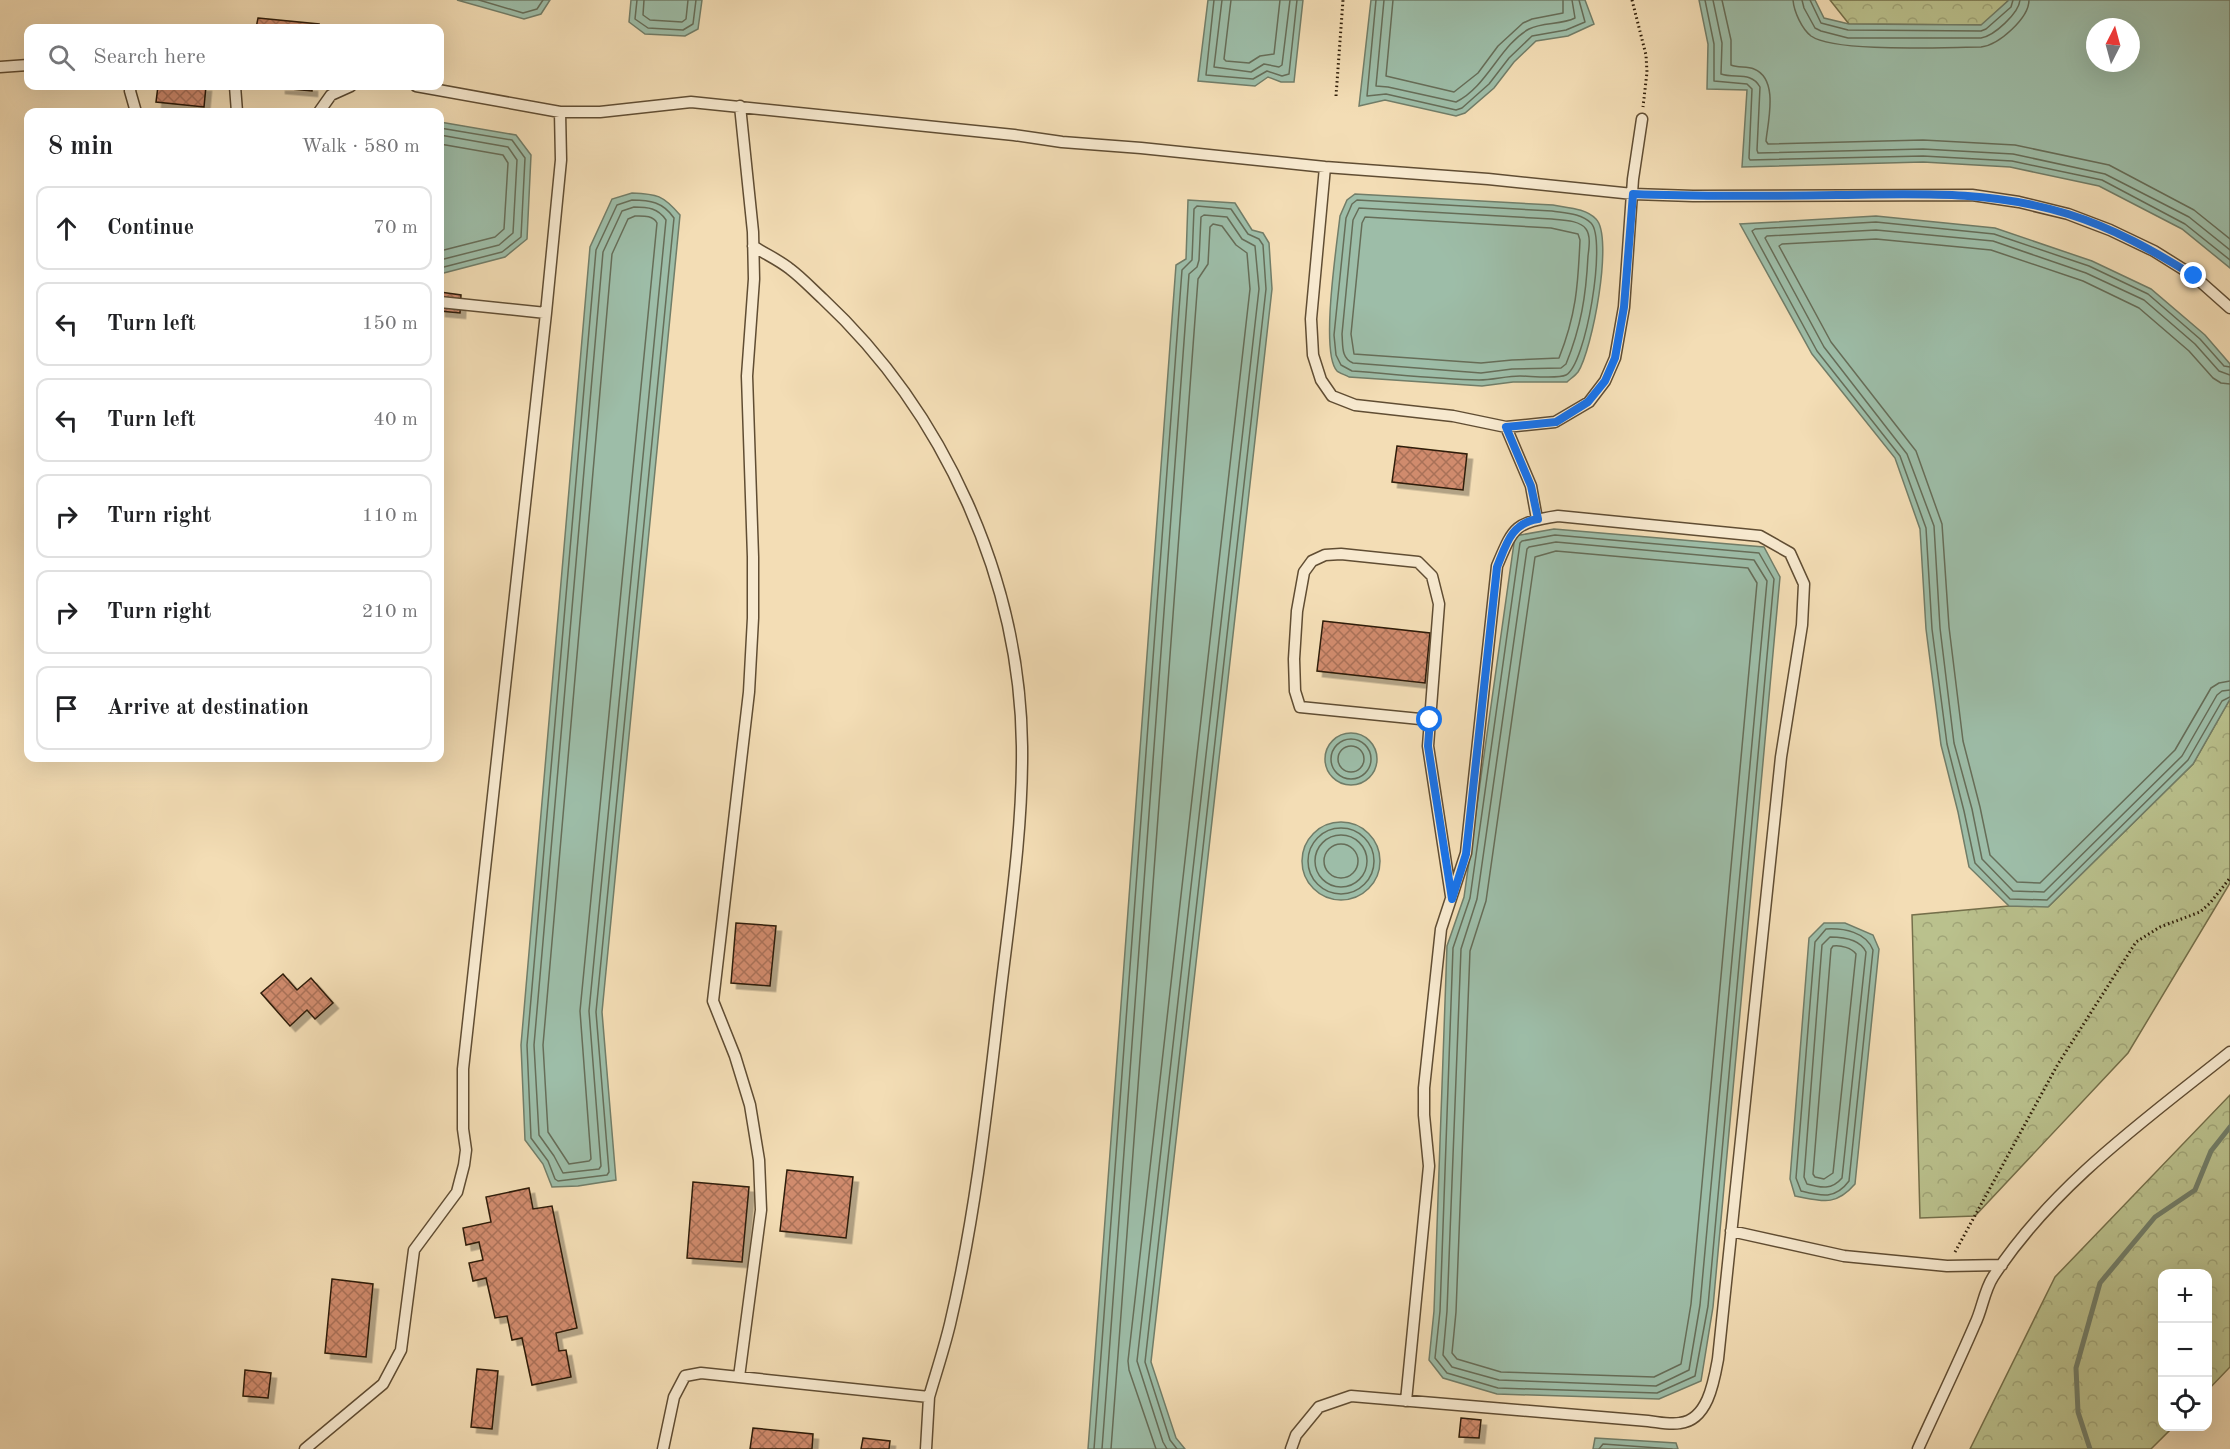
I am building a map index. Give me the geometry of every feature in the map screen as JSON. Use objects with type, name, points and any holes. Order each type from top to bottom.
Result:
[{"type":"lane","points":[[0,67],[24,65]]},
{"type":"lane","points":[[130,90],[135,108]]},
{"type":"lane","points":[[235,90],[237,108]]},
{"type":"lane","points":[[322,108],[332,96],[343,90]]},
{"type":"lane","points":[[438,90],[560,112],[600,112],[691,102],[1014,135],[1062,142],[1633,194],[1703,196],[1929,193],[1972,195],[2019,202],[2068,214],[2110,230],[2154,251],[2194,276],[2230,308]]},
{"type":"lane","points":[[739,1377],[761,1210],[759,1160],[750,1105],[735,1056],[713,1001],[749,692],[753,618],[747,376],[754,279],[740,106]]},
{"type":"lane","points":[[305,1449],[383,1384],[401,1350],[414,1250],[457,1192],[464,1166],[466,1150],[463,1129],[463,1069],[546,313],[561,160],[560,112]]},
{"type":"lane","points":[[1326,167],[1311,319],[1313,355],[1321,380],[1332,396],[1355,405],[1453,416],[1506,427],[1556,422],[1588,402],[1605,381],[1615,358],[1624,307],[1633,194],[1642,119]]},
{"type":"lane","points":[[753,246],[790,269],[854,329],[897,383],[933,434],[958,482],[981,539],[999,591],[1012,640],[1019,690],[1022,746],[1016,860],[977,1178],[950,1325],[929,1397],[926,1449]]},
{"type":"lane","points":[[444,302],[546,313]]},
{"type":"lane","points":[[1506,427],[1531,486],[1538,519]]},
{"type":"lane","points":[[1291,1449],[1296,1435],[1319,1407],[1351,1396],[1406,1401],[1682,1423],[1703,1411],[1714,1380],[1781,757],[1802,625],[1804,584],[1790,553],[1760,536],[1558,516],[1529,520],[1511,534],[1497,567],[1466,854],[1441,929],[1424,1088],[1429,1166],[1406,1401]]},
{"type":"lane","points":[[1430,720],[1300,707],[1295,691],[1294,659],[1297,611],[1304,572],[1312,561],[1325,555],[1341,554],[1418,562],[1432,576],[1439,604],[1428,746],[1452,899]]},
{"type":"lane","points":[[1918,1449],[1977,1321],[1991,1280],[2034,1224],[2082,1174],[2116,1143],[2230,1052]]},
{"type":"lane","points":[[1731,1231],[1844,1256],[1947,1266],[2002,1265]]},
{"type":"lane","points":[[663,1449],[674,1397],[685,1377],[701,1373],[929,1397]]},
{"type":"path","points":[[1336,96],[1343,0]]},
{"type":"path","points":[[1632,0],[1646,56],[1647,72],[1642,119]]},
{"type":"path","points":[[1947,1266],[2058,1064],[2136,942],[2160,927],[2200,912],[2230,878]]},
{"type":"green space","points":[[1830,0],[2009,0],[1982,25],[1849,24]]},
{"type":"green space","points":[[2230,699],[2230,883],[2128,1053],[1975,1216],[1920,1218],[1912,915],[2009,906],[2049,906],[2193,764]]},
{"type":"green space","points":[[2230,1095],[2230,1367],[2212,1386],[2212,1269],[2158,1269],[2158,1431],[2169,1431],[2151,1449],[1970,1449],[2055,1277]]},
{"type":"water","points":[[457,0],[550,0],[541,14],[524,19]]},
{"type":"water","points":[[631,0],[702,0],[698,29],[685,36],[645,34],[629,22]]},
{"type":"water","points":[[1208,0],[1303,0],[1294,82],[1281,82],[1268,77],[1255,86],[1198,81]]},
{"type":"water","points":[[1371,0],[1585,0],[1594,24],[1568,36],[1536,41],[1514,62],[1494,88],[1465,113],[1456,116],[1385,100],[1359,106]]},
{"type":"water","points":[[1699,0],[1815,0],[1824,18],[1849,24],[1981,25],[2009,0],[2230,0],[2230,268],[2182,229],[2099,186],[2010,167],[1923,162],[1742,167],[1747,90],[1707,89],[1708,44]]},
{"type":"water","points":[[444,123],[516,135],[531,155],[527,239],[505,257],[444,273]]},
{"type":"water","points":[[632,193],[659,197],[669,203],[680,215],[602,1012],[616,1180],[578,1186],[552,1187],[543,1164],[525,1140],[521,1045],[590,247],[612,199]]},
{"type":"water","points":[[1355,194],[1553,205],[1576,209],[1592,215],[1601,230],[1602,270],[1595,319],[1584,360],[1578,372],[1567,382],[1513,382],[1482,386],[1349,377],[1337,371],[1332,360],[1330,343],[1333,273],[1340,216],[1347,200]]},
{"type":"water","points":[[1188,200],[1235,203],[1252,230],[1263,233],[1269,243],[1272,289],[1151,1362],[1176,1438],[1185,1449],[1088,1449],[1176,265],[1186,259]]},
{"type":"water","points":[[1876,216],[1995,228],[2092,261],[2151,289],[2205,335],[2230,364],[2230,699],[2193,764],[2048,907],[2009,906],[1969,867],[1941,745],[1926,629],[1920,529],[1895,458],[1812,354],[1740,224]]},
{"type":"water","points":[[1554,529],[1764,547],[1780,577],[1713,1307],[1701,1381],[1659,1399],[1497,1394],[1443,1378],[1429,1360],[1434,1311],[1447,946],[1464,897],[1515,536]]},
{"type":"water","points":[[1346,733],[1356,733],[1370,740],[1377,759],[1370,778],[1356,785],[1346,785],[1336,781],[1329,774],[1325,764],[1325,754],[1329,744],[1336,737]]},
{"type":"water","points":[[1333,822],[1349,822],[1363,828],[1374,839],[1380,853],[1380,869],[1374,883],[1363,894],[1349,900],[1333,900],[1319,894],[1308,883],[1302,869],[1302,853],[1308,839],[1319,828]]},
{"type":"water","points":[[1824,923],[1845,923],[1873,935],[1879,949],[1855,1184],[1841,1196],[1828,1200],[1795,1196],[1790,1179],[1809,938]]},
{"type":"water","points":[[1595,1438],[1676,1443],[1678,1449],[1593,1449]]},
{"type":"building","points":[[258,18],[319,24],[257,24]]},
{"type":"building","points":[[158,90],[206,90],[204,107],[156,102]]},
{"type":"building","points":[[444,293],[461,295],[460,313],[444,311]]},
{"type":"building","points":[[1397,446],[1467,454],[1463,490],[1392,482]]},
{"type":"building","points":[[1323,621],[1430,633],[1425,683],[1317,671]]},
{"type":"building","points":[[736,923],[776,926],[770,986],[731,983]]},
{"type":"building","points":[[283,974],[297,990],[311,978],[333,1003],[315,1019],[307,1010],[290,1026],[261,993]]},
{"type":"building","points":[[787,1170],[853,1177],[846,1238],[780,1231]]},
{"type":"building","points":[[693,1182],[749,1187],[742,1262],[687,1258]]},
{"type":"building","points":[[529,1188],[533,1209],[552,1206],[577,1328],[556,1333],[559,1351],[566,1350],[571,1377],[532,1385],[522,1338],[512,1340],[507,1316],[495,1318],[486,1278],[473,1281],[469,1263],[483,1260],[479,1242],[466,1245],[463,1228],[491,1222],[486,1197]]},
{"type":"building","points":[[332,1279],[373,1284],[366,1357],[325,1353]]},
{"type":"building","points":[[477,1369],[498,1371],[492,1429],[471,1427]]},
{"type":"building","points":[[245,1370],[271,1373],[268,1398],[243,1396]]},
{"type":"building","points":[[1461,1418],[1481,1420],[1479,1438],[1459,1437]]},
{"type":"building","points":[[753,1428],[813,1434],[812,1449],[750,1449]]},
{"type":"building","points":[[863,1438],[890,1441],[889,1449],[861,1449]]},
{"type":"waterway","points":[[2090,1449],[2078,1412],[2076,1368],[2100,1283],[2155,1217],[2195,1190],[2211,1151],[2230,1127]]},
{"type":"route","points":[[1430,720],[1428,746],[1452,899],[1466,854],[1497,567],[1511,534],[1529,520],[1538,519],[1531,486],[1506,427],[1556,422],[1588,402],[1605,381],[1615,358],[1624,307],[1633,194],[1754,196],[1929,193],[1972,195],[2019,202],[2068,214],[2110,230],[2154,251],[2194,276]]}]
